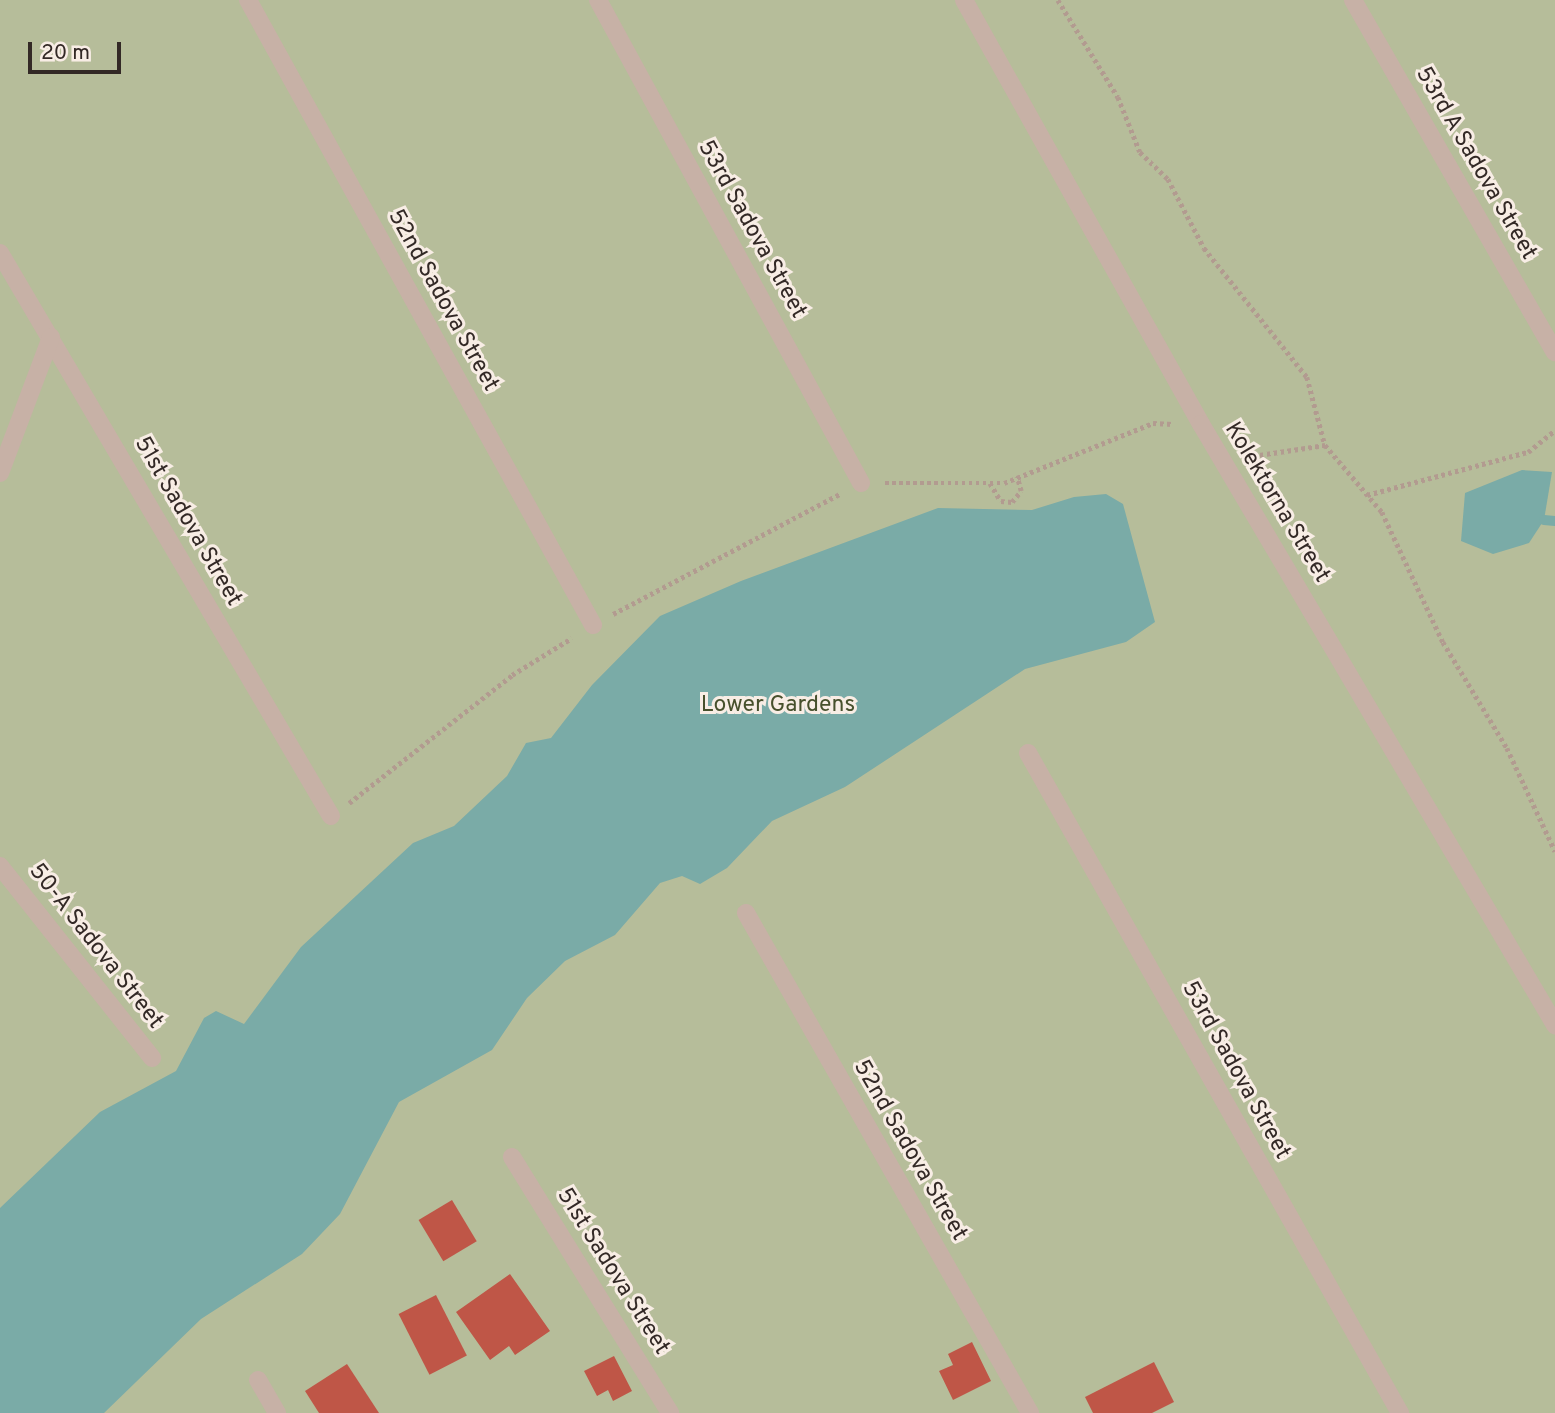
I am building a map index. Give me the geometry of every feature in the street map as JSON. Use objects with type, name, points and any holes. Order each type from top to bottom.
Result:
[{"type":"street","name":"52nd Sadova Street","points":[[248,0],[593,625]]},
{"type":"street","name":"53rd Sadova Street","points":[[598,0],[861,483]]},
{"type":"street","name":"Kolektorna Street","points":[[964,0],[1201,424],[1555,1025]]},
{"type":"street","name":"53rd A Sadova Street","points":[[1353,0],[1555,352]]},
{"type":"street","name":"51st Sadova Street","points":[[0,253],[331,816]]},
{"type":"street","points":[[0,473],[51,337]]},
{"type":"street","name":"53rd Sadova Street","points":[[1028,753],[1399,1413]]},
{"type":"street","name":"50-A Sadova Street","points":[[0,866],[152,1058]]},
{"type":"street","name":"52nd Sadova Street","points":[[746,913],[1030,1413]]},
{"type":"street","name":"51st Sadova Street","points":[[512,1157],[670,1413]]},
{"type":"street","points":[[258,1380],[277,1413]]},
{"type":"path","points":[[1058,0],[1118,97],[1140,152],[1168,179],[1204,248],[1307,377],[1325,445],[1381,512],[1443,642],[1507,748],[1555,851]]},
{"type":"path","points":[[331,816],[512,675],[593,625],[861,483],[990,483],[1017,477],[1153,423],[1201,424]]},
{"type":"path","points":[[1367,495],[1528,452],[1555,430]]},
{"type":"path","points":[[1223,461],[1325,445]]},
{"type":"path","points":[[990,483],[1001,501],[1012,502],[1021,491],[1017,477]]},
{"type":"green space","name":"Lower Gardens","points":[[0,0],[1555,0],[1555,1413],[0,1413]]},
{"type":"water","points":[[1522,470],[1552,472],[1544,520],[1529,543],[1493,554],[1461,541],[1465,493]]},
{"type":"water","points":[[1106,494],[1123,504],[1155,622],[1126,642],[1025,669],[845,787],[772,821],[727,868],[700,884],[682,876],[660,883],[615,935],[565,961],[527,998],[492,1050],[399,1102],[340,1214],[302,1254],[201,1319],[104,1413],[0,1413],[0,1208],[100,1112],[176,1071],[204,1018],[216,1011],[244,1024],[301,947],[413,843],[454,826],[507,776],[526,743],[551,738],[592,685],[660,616],[741,581],[938,508],[1032,510],[1074,497]]},
{"type":"building","points":[[452,1200],[477,1241],[443,1261],[419,1220]]},
{"type":"building","points":[[510,1274],[550,1331],[515,1355],[509,1346],[490,1360],[456,1312]]},
{"type":"building","points":[[436,1295],[467,1356],[429,1375],[399,1314]]},
{"type":"building","points":[[972,1342],[991,1381],[953,1400],[939,1371],[953,1365],[948,1354]]},
{"type":"building","points":[[614,1356],[632,1391],[613,1401],[608,1390],[597,1396],[584,1371]]},
{"type":"building","points":[[1154,1362],[1174,1402],[1152,1413],[1093,1413],[1085,1397]]},
{"type":"building","points":[[347,1364],[379,1413],[319,1413],[305,1391]]},
{"type":"waterway","points":[[1544,520],[1555,521]]}]
